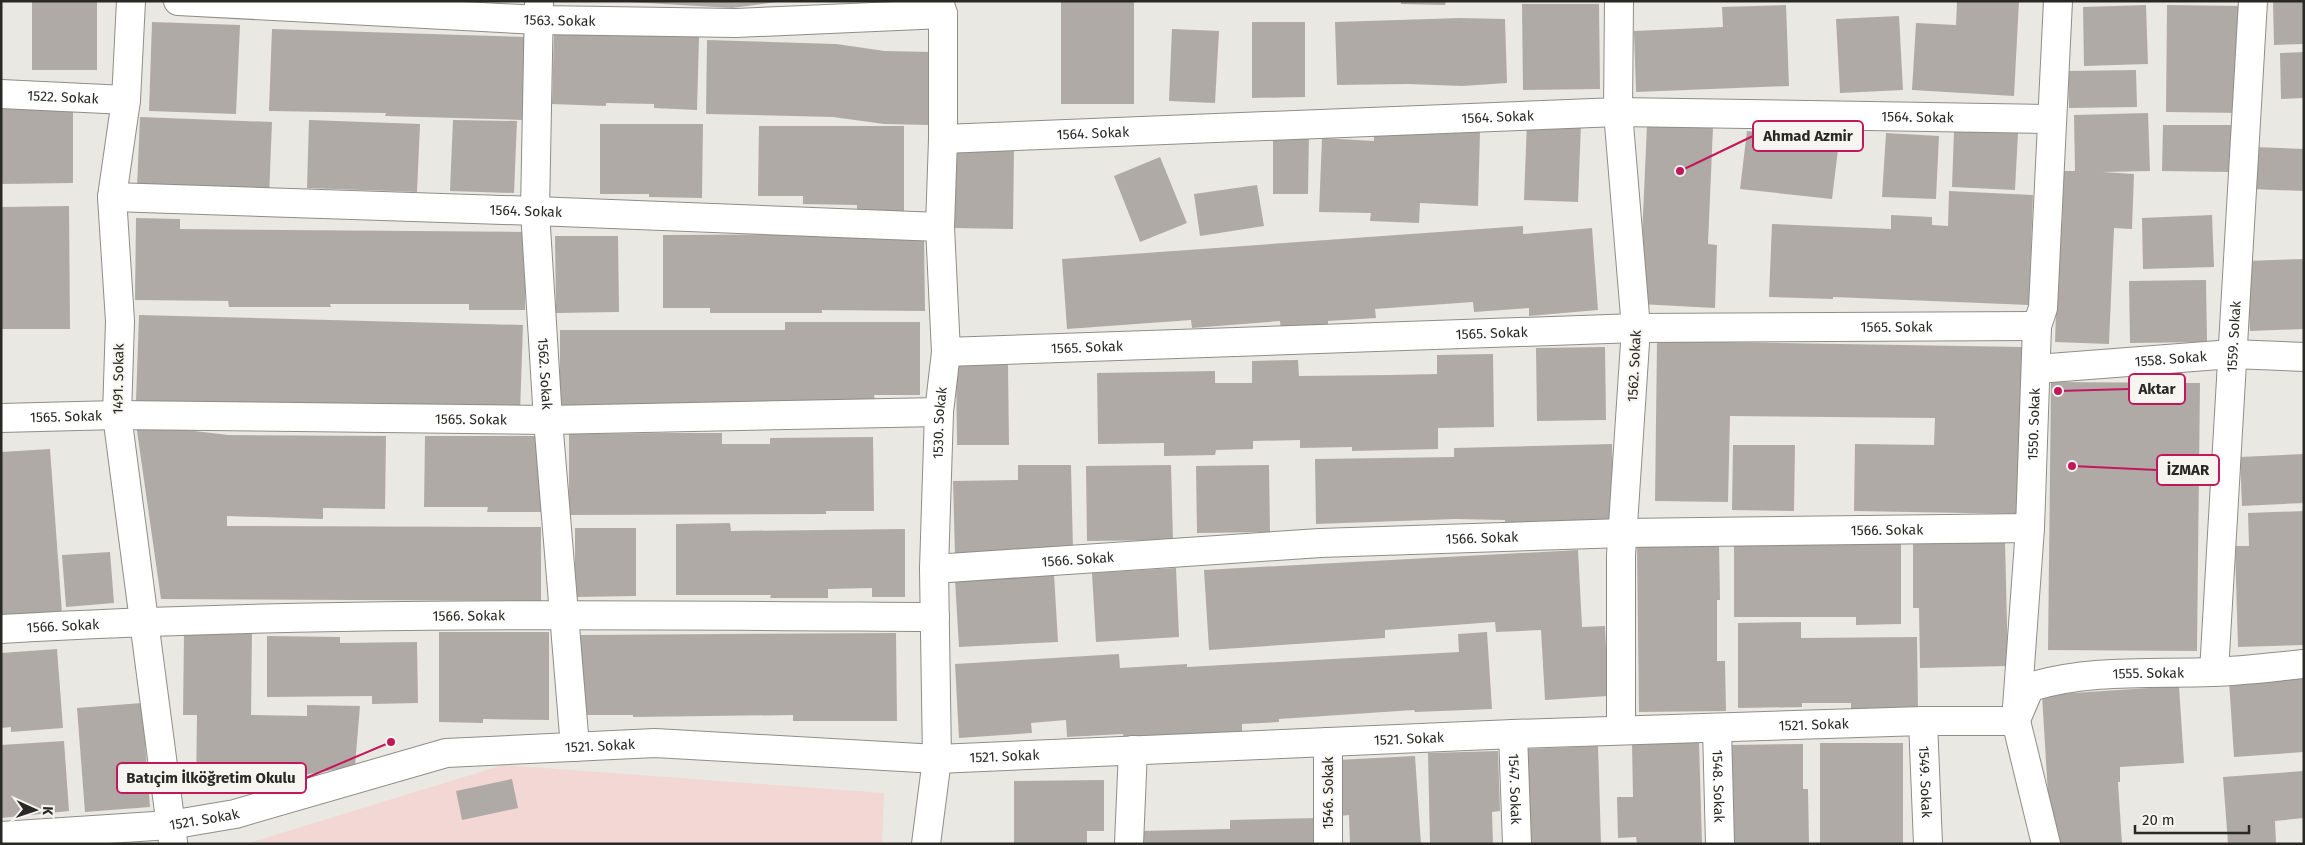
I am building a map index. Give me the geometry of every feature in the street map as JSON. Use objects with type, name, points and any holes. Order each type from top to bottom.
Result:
[{"type":"street","name":"1491. Sokak","points":[[131,1],[126,100],[112,197],[120,321],[117,415],[142,621],[172,835]]},
{"type":"street","name":"1563. Sokak","points":[[178,1],[539,10],[736,23],[941,8]]},
{"type":"street","name":"1562. Sokak","points":[[1619,1],[1618,112],[1636,328],[1624,533],[1621,555],[1621,730]]},
{"type":"street","name":"1550. Sokak","points":[[2046,844],[2016,721],[2030,528],[2037,326],[2043,308],[2058,1]]},
{"type":"street","name":"1559. Sokak","points":[[2214,672],[2253,1]]},
{"type":"street","name":"1530. Sokak","points":[[926,844],[937,759],[934,569],[939,412],[946,352],[940,227],[943,139],[941,8]]},
{"type":"street","name":"1562. Sokak","points":[[539,10],[535,210],[548,420],[575,747]]},
{"type":"street","name":"1522. Sokak","points":[[1,94],[126,100]]},
{"type":"street","name":"1564. Sokak","points":[[943,139],[1618,112],[2052,119]]},
{"type":"street","name":"1564. Sokak","points":[[112,197],[535,210],[940,227]]},
{"type":"street","name":"1565. Sokak","points":[[946,352],[1636,328],[2037,326]]},
{"type":"street","name":"1558. Sokak","points":[[2037,369],[2232,354],[2304,356]]},
{"type":"street","name":"1565. Sokak","points":[[1,418],[117,415],[548,420],[939,412]]},
{"type":"street","name":"1566. Sokak","points":[[934,569],[1320,543],[1624,533],[2030,528]]},
{"type":"street","name":"1566. Sokak","points":[[1,629],[142,621],[565,615],[935,616]]},
{"type":"street","name":"1555. Sokak","points":[[2016,721],[2030,687],[2046,682],[2092,674],[2214,672],[2304,664]]},
{"type":"street","name":"1521. Sokak","points":[[1,836],[172,835],[235,814],[446,753],[655,743],[937,759],[1621,730],[1923,721],[2016,721]]},
{"type":"street","name":"1549. Sokak","points":[[1923,721],[1928,844]]},
{"type":"street","name":"1548. Sokak","points":[[1717,728],[1720,844]]},
{"type":"street","name":"1547. Sokak","points":[[1513,734],[1517,844]]},
{"type":"street","name":"1546. Sokak","points":[[1328,742],[1328,844]]},
{"type":"street","points":[[1129,844],[1132,750]]},
{"type":"shaded area","points":[[503,765],[884,793],[882,844],[246,844]]},
{"type":"building","points":[[32,1],[97,1],[97,70],[32,70]]},
{"type":"building","points":[[612,1],[777,1],[777,2],[732,8]]},
{"type":"building","points":[[1061,1],[1134,1],[1134,104],[1061,104]]},
{"type":"building","points":[[1401,1],[1446,1],[1445,5],[1401,4]]},
{"type":"building","points":[[1957,1],[2019,1],[2014,96],[1912,90],[1916,23],[1956,25]]},
{"type":"building","points":[[2273,1],[2304,1],[2304,44],[2274,45]]},
{"type":"building","points":[[1522,4],[1599,4],[1600,89],[1523,90]]},
{"type":"building","points":[[1786,5],[1789,86],[1636,92],[1634,31],[1723,27],[1722,7]]},
{"type":"building","points":[[2146,5],[2148,64],[2084,66],[2083,7]]},
{"type":"building","points":[[2167,5],[2243,6],[2241,113],[2166,112]]},
{"type":"building","points":[[1899,16],[1903,90],[1840,93],[1836,19]]},
{"type":"building","points":[[1460,18],[1505,19],[1507,83],[1462,86],[1408,84],[1337,85],[1335,22]]},
{"type":"building","points":[[152,22],[240,25],[236,114],[149,111]]},
{"type":"building","points":[[1252,22],[1305,22],[1305,97],[1252,98]]},
{"type":"building","points":[[272,29],[527,37],[524,120],[385,116],[386,113],[269,111]]},
{"type":"building","points":[[1172,29],[1219,31],[1215,103],[1169,101]]},
{"type":"building","points":[[554,32],[699,37],[697,110],[654,108],[654,104],[606,103],[606,106],[552,104]]},
{"type":"building","points":[[707,40],[836,44],[885,51],[931,52],[930,125],[884,124],[833,117],[706,114]]},
{"type":"building","points":[[2304,52],[2304,98],[2281,99],[2280,53]]},
{"type":"building","points":[[2136,70],[2137,107],[2069,108],[2068,71]]},
{"type":"building","points":[[73,102],[73,183],[1,184],[1,103]]},
{"type":"building","points":[[2148,113],[2150,171],[2102,172],[2134,174],[2132,229],[2114,228],[2109,344],[2055,342],[2059,227],[2062,226],[2064,171],[2075,171],[2074,115]]},
{"type":"building","points":[[140,117],[272,122],[269,198],[137,187]]},
{"type":"building","points":[[309,120],[420,124],[417,192],[307,188]]},
{"type":"building","points":[[453,120],[517,121],[514,193],[450,191]]},
{"type":"building","points":[[1527,121],[1581,124],[1578,202],[1524,200]]},
{"type":"building","points":[[600,124],[703,124],[702,198],[649,197],[649,194],[600,194]]},
{"type":"building","points":[[1647,125],[1713,127],[1708,244],[1717,245],[1715,308],[1639,304]]},
{"type":"building","points":[[2163,125],[2231,125],[2231,172],[2162,171]]},
{"type":"building","points":[[759,126],[904,126],[904,212],[857,212],[857,205],[803,204],[803,196],[758,196]]},
{"type":"building","points":[[1374,128],[1480,132],[1478,206],[1420,203],[1419,223],[1370,221],[1371,213],[1319,212],[1322,138],[1374,141]]},
{"type":"building","points":[[1954,130],[2018,133],[2015,190],[1952,187]]},
{"type":"building","points":[[1747,131],[1839,141],[1832,199],[1740,189]]},
{"type":"building","points":[[1886,133],[1939,136],[1936,199],[1882,197]]},
{"type":"building","points":[[1273,135],[1309,135],[1308,194],[1273,194]]},
{"type":"building","points":[[2253,147],[2304,149],[2304,191],[2251,189]]},
{"type":"building","points":[[953,148],[1014,148],[1013,229],[952,228]]},
{"type":"building","points":[[1160,157],[1187,223],[1140,242],[1114,176]]},
{"type":"building","points":[[1257,185],[1264,226],[1200,236],[1194,194]]},
{"type":"building","points":[[1949,191],[2033,195],[2029,305],[1833,297],[1833,299],[1769,297],[1772,224],[1891,229],[1891,215],[1932,217],[1932,225],[1948,226]]},
{"type":"building","points":[[69,206],[70,329],[1,329],[1,207]]},
{"type":"building","points":[[2212,215],[2214,267],[2143,269],[2142,218]]},
{"type":"building","points":[[136,218],[180,219],[180,229],[526,232],[525,310],[469,310],[469,304],[330,304],[331,307],[229,307],[228,301],[135,300]]},
{"type":"building","points":[[1523,226],[1523,234],[1592,228],[1598,310],[1529,316],[1529,308],[1474,312],[1473,302],[1375,309],[1376,318],[1328,321],[1328,327],[1281,331],[1280,321],[1192,328],[1191,320],[1067,329],[1062,259]]},
{"type":"building","points":[[924,234],[925,311],[822,310],[822,313],[710,313],[710,308],[663,308],[663,235]]},
{"type":"building","points":[[555,236],[618,236],[619,312],[556,313]]},
{"type":"building","points":[[2304,259],[2304,329],[2250,331],[2246,261]]},
{"type":"building","points":[[2206,280],[2207,342],[2130,343],[2129,281]]},
{"type":"building","points":[[139,315],[523,325],[520,413],[136,401]]},
{"type":"building","points":[[785,322],[920,322],[920,395],[874,395],[875,401],[560,407],[560,330],[785,330]]},
{"type":"building","points":[[1657,341],[2025,347],[2022,514],[1854,511],[1855,444],[1934,445],[1935,418],[1730,416],[1728,502],[1655,501]]},
{"type":"building","points":[[1605,347],[1606,420],[1537,421],[1536,348]]},
{"type":"building","points":[[1493,354],[1494,427],[1438,428],[1438,449],[1352,451],[1352,447],[1300,448],[1300,440],[1253,441],[1253,449],[1216,450],[1215,455],[1164,456],[1164,443],[1098,444],[1097,373],[1215,371],[1215,383],[1252,383],[1252,361],[1298,360],[1299,376],[1437,374],[1437,355]]},
{"type":"building","points":[[956,365],[1008,365],[1009,445],[957,445]]},
{"type":"building","points":[[2051,382],[2200,383],[2197,651],[2048,650]]},
{"type":"building","points":[[136,424],[228,435],[386,436],[385,509],[323,508],[323,519],[227,516],[227,526],[541,527],[541,601],[161,599]]},
{"type":"building","points":[[722,433],[722,444],[770,444],[770,438],[873,437],[874,511],[826,511],[826,514],[569,515],[569,434]]},
{"type":"building","points":[[425,436],[543,436],[542,512],[487,512],[488,507],[424,507]]},
{"type":"building","points":[[1612,444],[1613,522],[1505,524],[1505,520],[1455,519],[1316,524],[1315,459],[1454,457],[1454,448]]},
{"type":"building","points":[[1733,445],[1795,445],[1794,511],[1732,510]]},
{"type":"building","points":[[50,449],[62,613],[1,617],[1,452]]},
{"type":"building","points":[[2304,454],[2304,503],[2242,506],[2240,457]]},
{"type":"building","points":[[1018,465],[1071,465],[1073,551],[955,555],[953,481],[1018,480]]},
{"type":"building","points":[[1171,465],[1173,540],[1087,541],[1086,466]]},
{"type":"building","points":[[1269,465],[1270,532],[1197,533],[1196,466]]},
{"type":"building","points":[[2304,511],[2304,645],[2238,647],[2235,546],[2249,546],[2248,513]]},
{"type":"building","points":[[730,523],[731,531],[905,529],[905,597],[872,597],[872,588],[828,589],[828,598],[770,598],[771,595],[676,595],[676,524]]},
{"type":"building","points":[[575,528],[636,528],[636,596],[575,597]]},
{"type":"building","points":[[2005,541],[2008,666],[1920,668],[1919,608],[1913,608],[1913,543]]},
{"type":"building","points":[[1901,542],[1901,624],[1856,625],[1856,617],[1734,617],[1734,544]]},
{"type":"building","points":[[1719,543],[1720,600],[1717,600],[1717,661],[1725,661],[1726,711],[1639,712],[1637,544]]},
{"type":"building","points":[[1578,550],[1582,627],[1605,626],[1608,696],[1545,700],[1541,630],[1496,632],[1495,622],[1385,630],[1385,638],[1209,650],[1204,570]]},
{"type":"building","points":[[110,552],[114,603],[66,607],[62,555]]},
{"type":"building","points":[[1176,568],[1179,637],[1096,642],[1092,573]]},
{"type":"building","points":[[1054,574],[1058,642],[959,647],[955,580]]},
{"type":"building","points":[[1801,622],[1801,638],[1917,637],[1918,710],[1851,711],[1851,703],[1802,703],[1802,707],[1738,708],[1738,623]]},
{"type":"building","points":[[184,630],[252,631],[251,715],[307,716],[307,705],[360,706],[355,766],[304,775],[251,790],[196,790],[197,715],[183,715]]},
{"type":"building","points":[[439,632],[549,632],[549,720],[483,719],[483,723],[439,722]]},
{"type":"building","points":[[1487,632],[1492,709],[1415,712],[1414,710],[1279,719],[1279,722],[1242,724],[1242,734],[1124,740],[1123,734],[1067,737],[1066,720],[1031,723],[1032,733],[959,738],[955,664],[1119,654],[1120,668],[1187,664],[1187,667],[1459,652],[1458,634]]},
{"type":"building","points":[[896,633],[897,721],[793,721],[793,715],[633,717],[633,715],[581,715],[581,635]]},
{"type":"building","points":[[267,636],[340,637],[340,643],[417,642],[418,703],[372,704],[372,696],[267,697]]},
{"type":"building","points":[[57,649],[63,728],[11,732],[11,727],[1,728],[1,653]]},
{"type":"building","points":[[2304,677],[2304,752],[2234,757],[2229,681]]},
{"type":"building","points":[[2179,686],[2184,763],[2120,767],[2120,782],[2118,782],[2122,844],[2051,844],[2042,695]]},
{"type":"building","points":[[142,703],[150,807],[85,812],[77,708]]},
{"type":"building","points":[[64,741],[69,811],[1,818],[1,745]]},
{"type":"building","points":[[1699,741],[1702,844],[1637,844],[1636,837],[1618,838],[1617,797],[1633,797],[1632,743]]},
{"type":"building","points":[[1820,743],[1903,743],[1903,844],[1820,844]]},
{"type":"building","points":[[1803,744],[1803,789],[1808,789],[1809,844],[1733,844],[1731,745]]},
{"type":"building","points":[[1598,746],[1601,844],[1530,844],[1526,749]]},
{"type":"building","points":[[1498,751],[1500,811],[1492,812],[1493,844],[1430,844],[1428,753]]},
{"type":"building","points":[[1415,756],[1421,844],[1350,844],[1349,815],[1340,816],[1337,760]]},
{"type":"building","points":[[2304,771],[2304,818],[2275,821],[2276,844],[2228,844],[2223,777]]},
{"type":"building","points":[[512,779],[518,808],[462,820],[456,791]]},
{"type":"building","points":[[1104,780],[1104,831],[1087,831],[1087,844],[1014,844],[1014,781]]},
{"type":"building","points":[[1318,818],[1319,844],[1140,844],[1140,831],[1230,829],[1230,820]]},
{"type":"place","name":"Ahmad Azmir","points":[[1680,171]]},
{"type":"place","name":"Aktar","points":[[2058,391]]},
{"type":"place","name":"İZMAR","points":[[2072,466]]},
{"type":"place","name":"Batıçim İlköğretim Okulu","points":[[391,742]]}]
